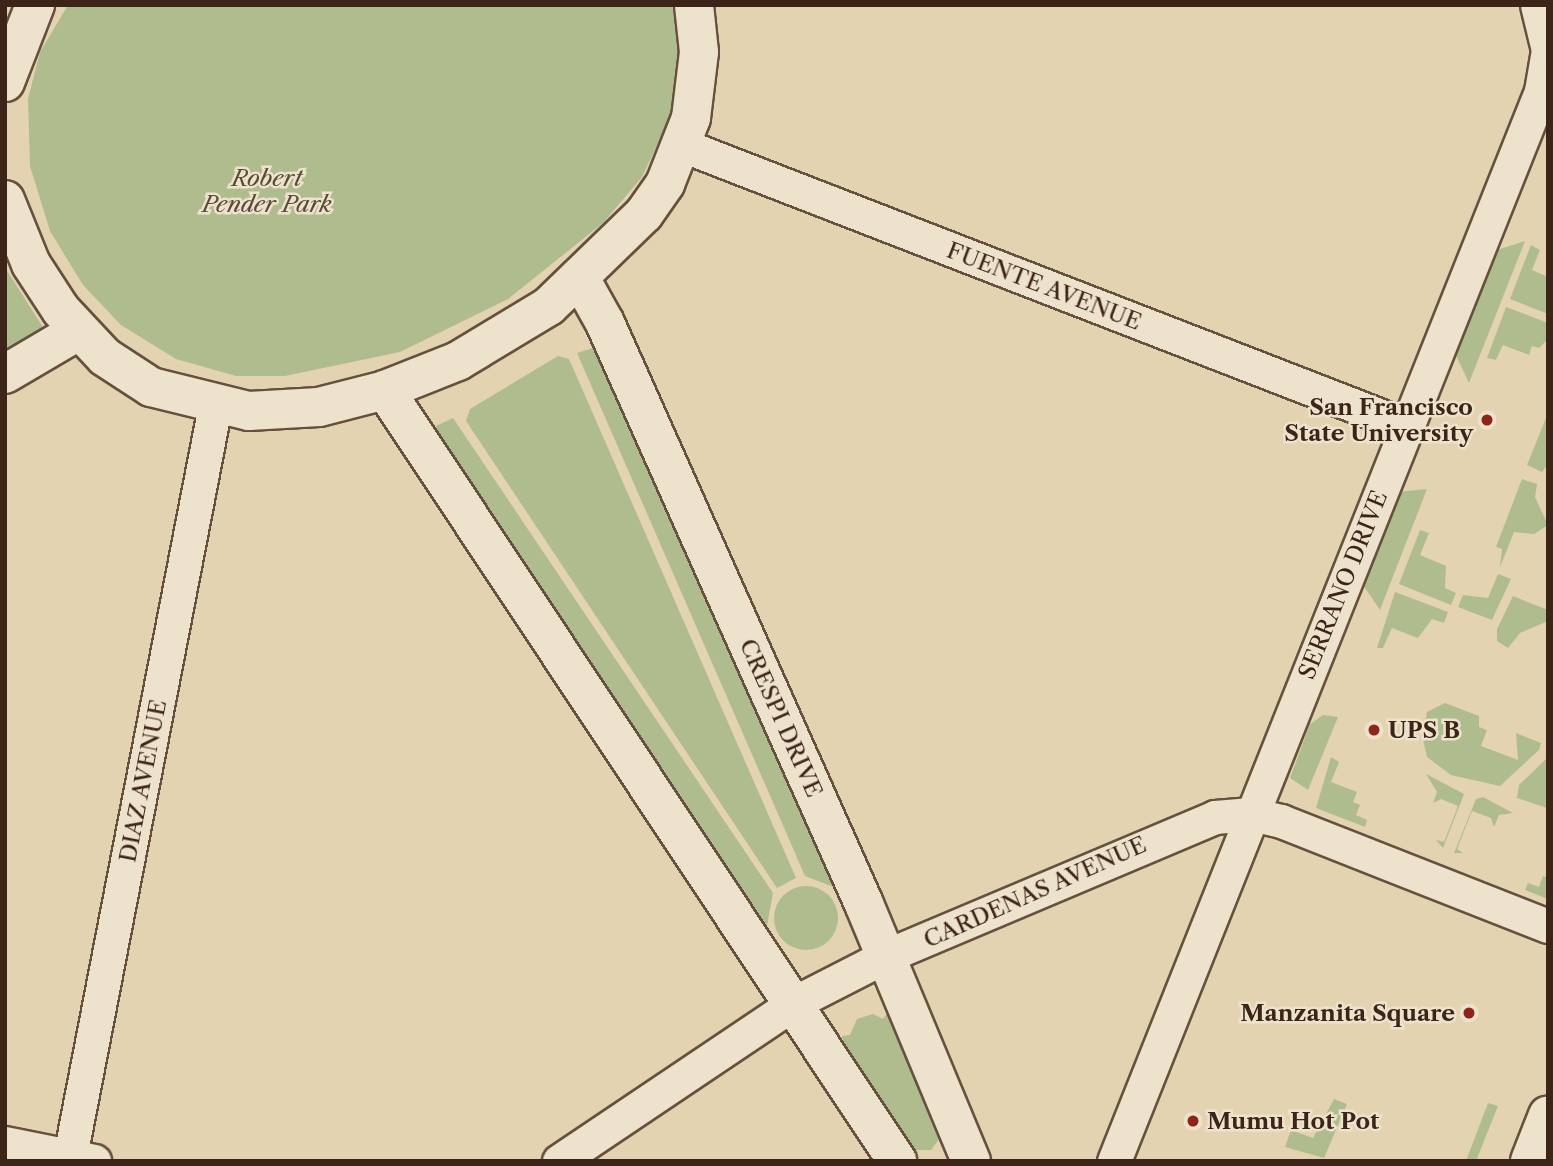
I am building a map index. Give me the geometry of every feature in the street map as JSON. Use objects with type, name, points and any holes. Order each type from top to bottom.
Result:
[{"type":"street","points":[[5,82],[35,5]]},
{"type":"street","points":[[5,200],[13,245],[78,331],[151,387],[215,406],[281,410],[385,390],[488,345],[581,280],[644,214],[682,145],[696,86],[694,5]]},
{"type":"street","name":"SERRANO DRIVE","points":[[1114,1161],[1541,91],[1547,41],[1537,5]]},
{"type":"street","name":"FUENTE AVENUE","points":[[682,145],[1407,426]]},
{"type":"street","name":"CRESPI DRIVE","points":[[581,280],[605,323],[886,957],[971,1161]]},
{"type":"street","points":[[5,374],[78,331]]},
{"type":"street","points":[[385,390],[897,1161]]},
{"type":"street","name":"DIAZ AVENUE","points":[[82,1158],[215,406]]},
{"type":"street","name":"CARDENAS AVENUE","points":[[559,1161],[794,1003],[886,957],[1171,833],[1215,817],[1251,814],[1548,926]]},
{"type":"street","points":[[1530,1161],[1548,1115]]},
{"type":"street","points":[[5,1143],[82,1158]]},
{"type":"green space","name":"Robert Pender Park","points":[[68,5],[678,5],[682,56],[672,113],[642,177],[603,223],[508,299],[400,352],[285,376],[236,376],[176,359],[121,325],[83,285],[50,231],[30,166],[28,99],[40,52]]},
{"type":"green space","points":[[1525,241],[1469,383],[1453,349],[1494,251]]},
{"type":"green space","points":[[1531,245],[1540,250],[1532,270],[1548,277],[1548,314],[1510,299]]},
{"type":"green space","points":[[5,270],[44,329],[5,355]]},
{"type":"green space","points":[[1506,307],[1548,323],[1548,339],[1539,348],[1532,346],[1529,355],[1503,345],[1496,360],[1487,358]]},
{"type":"green space","points":[[602,345],[838,887],[836,888],[805,876],[577,353]]},
{"type":"green space","points":[[558,356],[569,359],[796,878],[777,888],[466,421],[470,409]]},
{"type":"green space","points":[[1548,413],[1548,464],[1542,472],[1527,465]]},
{"type":"green space","points":[[453,418],[773,893],[767,926],[438,434],[436,426]]},
{"type":"green space","points":[[1522,479],[1537,484],[1535,497],[1548,525],[1534,534],[1514,532],[1500,567],[1502,549],[1496,547]]},
{"type":"green space","points":[[1427,489],[1380,610],[1361,582],[1396,492]]},
{"type":"green space","points":[[1420,530],[1429,533],[1420,555],[1446,566],[1445,588],[1456,593],[1451,605],[1399,584]]},
{"type":"green space","points":[[1498,574],[1511,579],[1492,620],[1458,607],[1463,595],[1488,598]]},
{"type":"green space","points":[[1395,592],[1448,612],[1444,623],[1432,619],[1418,638],[1392,628],[1383,648],[1377,648]]},
{"type":"green space","points":[[1513,596],[1548,610],[1548,621],[1520,633],[1508,648],[1497,641],[1497,629]]},
{"type":"green space","points":[[1445,703],[1479,716],[1479,727],[1487,730],[1481,746],[1518,760],[1516,733],[1541,743],[1539,750],[1500,786],[1451,775],[1427,757],[1423,739],[1427,712]]},
{"type":"green space","points":[[1323,715],[1338,717],[1308,790],[1290,778],[1310,724]]},
{"type":"green space","points":[[1331,757],[1339,762],[1331,782],[1357,792],[1353,802],[1360,805],[1356,815],[1367,820],[1365,827],[1316,808]]},
{"type":"green space","points":[[1548,757],[1547,808],[1517,798],[1519,785]]},
{"type":"green space","points":[[1426,774],[1464,794],[1443,848],[1436,840],[1444,842],[1458,806],[1441,799],[1433,803],[1437,792]]},
{"type":"green space","points":[[1483,797],[1513,813],[1499,815],[1494,827],[1491,818],[1472,811],[1457,849],[1463,853],[1454,853],[1476,799]]},
{"type":"green space","points":[[1543,876],[1548,878],[1548,899],[1525,890],[1528,883],[1539,887]]},
{"type":"green space","points":[[806,886],[818,888],[829,895],[836,906],[836,930],[829,941],[818,948],[806,950],[794,948],[783,941],[776,930],[774,918],[776,906],[783,895],[794,888]]},
{"type":"green space","points":[[888,1012],[945,1131],[931,1150],[913,1150],[844,1046],[842,1036],[850,1035],[857,1019],[873,1014],[883,1019]]},
{"type":"green space","points":[[1334,1099],[1347,1104],[1324,1158],[1285,1147],[1291,1130],[1313,1138]]},
{"type":"green space","points":[[1488,1103],[1498,1106],[1476,1161],[1466,1161]]},
{"type":"place","name":"San Francisco State University","points":[[1487,420]]},
{"type":"place","name":"UPS B","points":[[1374,730]]},
{"type":"place","name":"Manzanita Square","points":[[1469,1013]]},
{"type":"place","name":"Mumu Hot Pot","points":[[1193,1121]]}]
